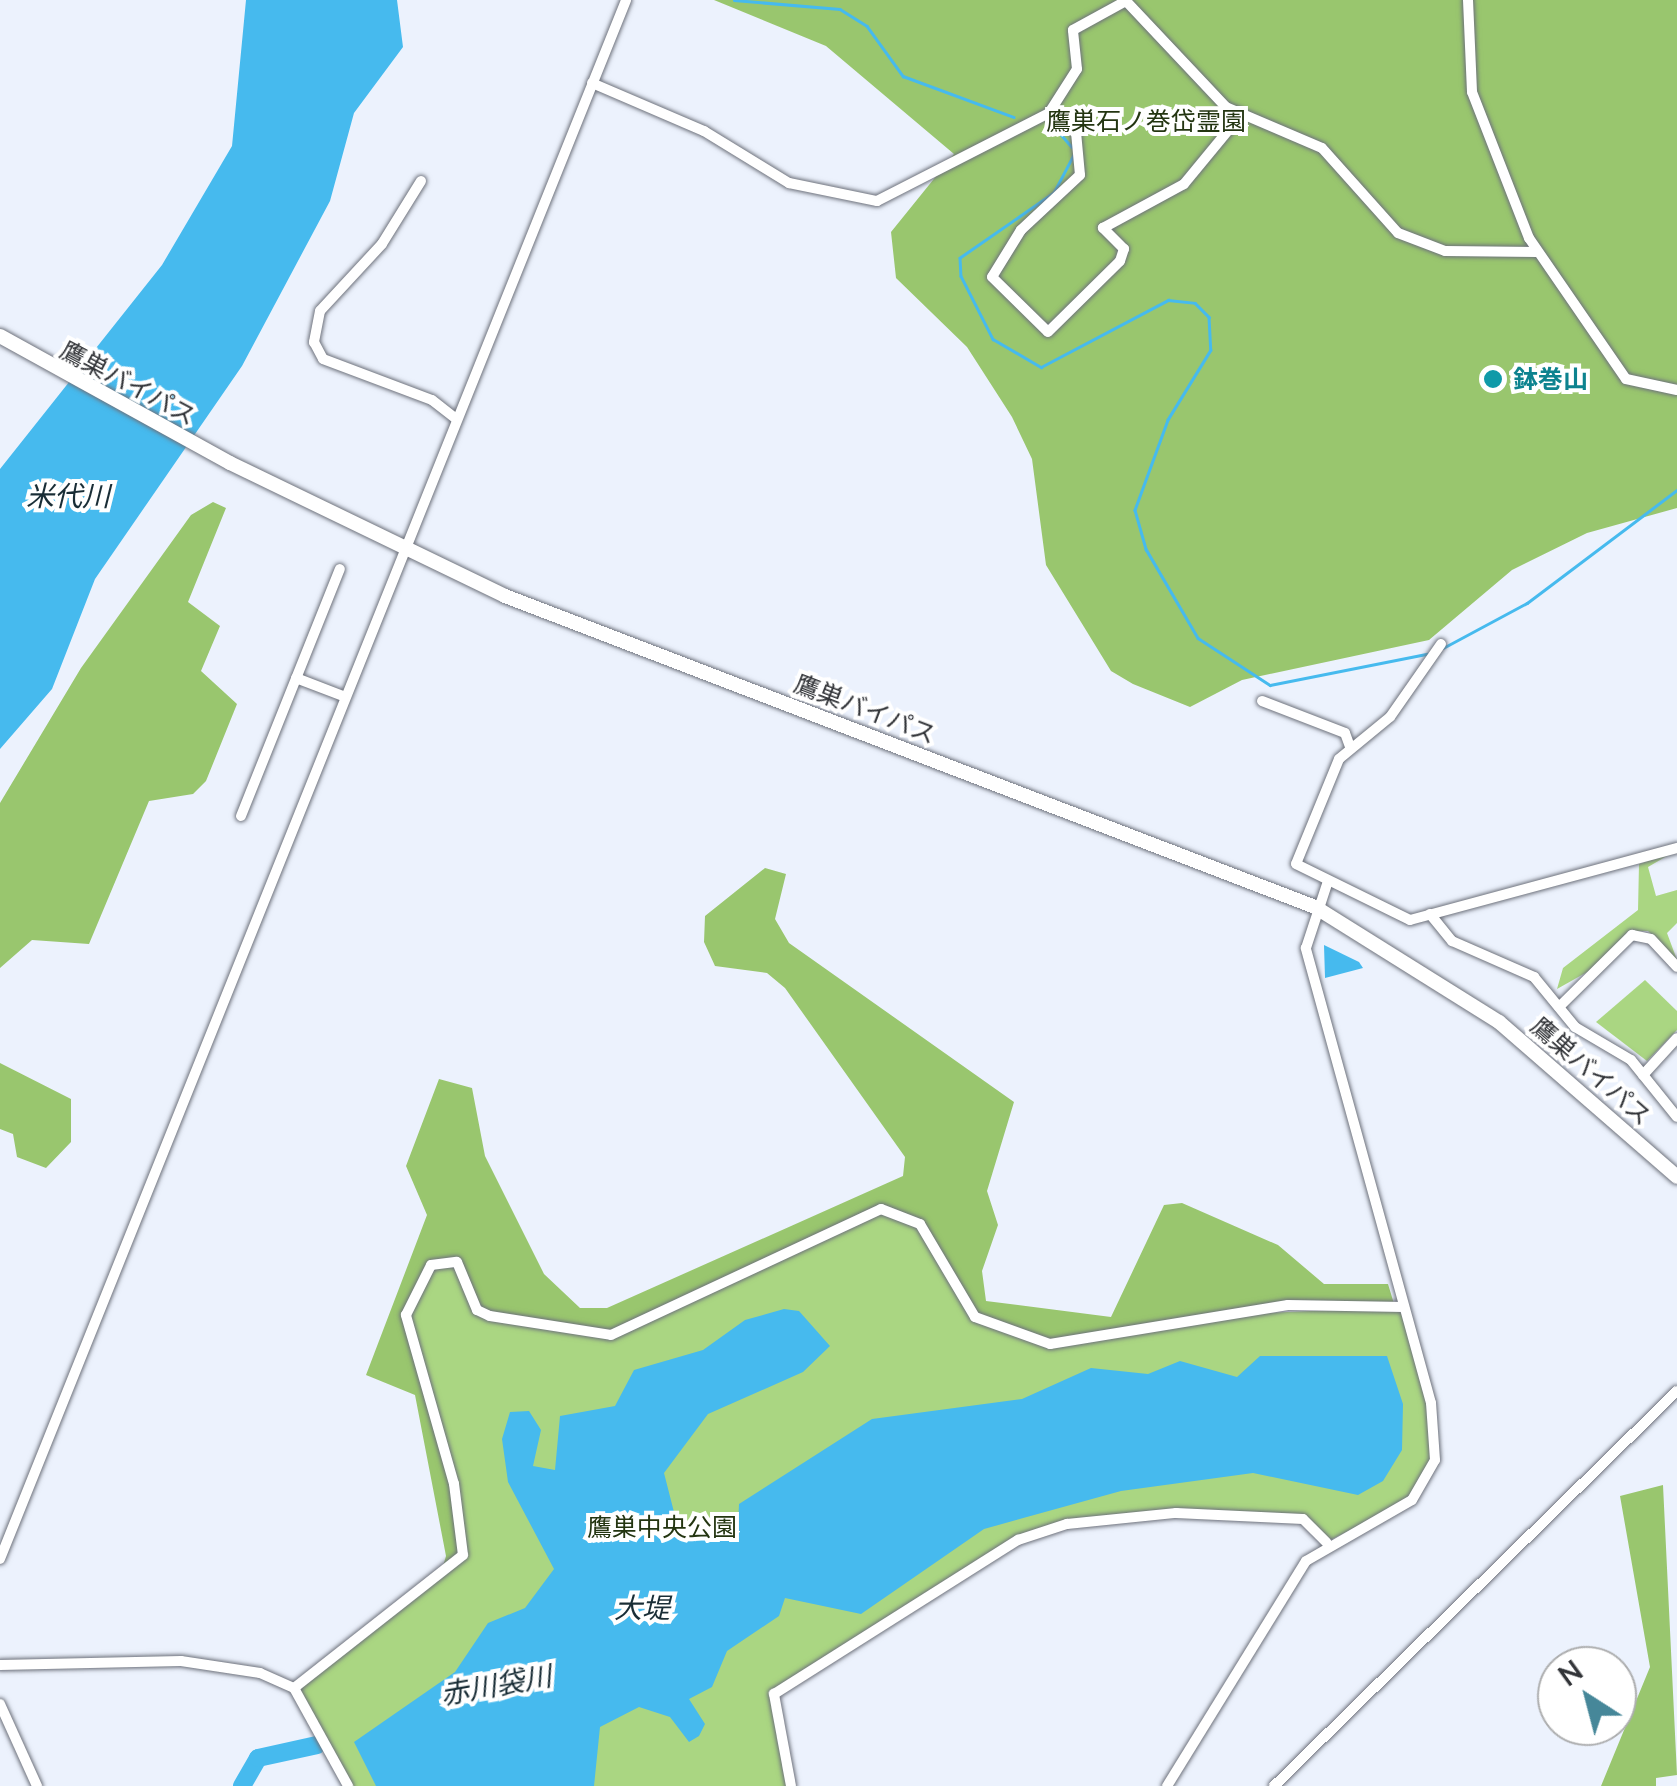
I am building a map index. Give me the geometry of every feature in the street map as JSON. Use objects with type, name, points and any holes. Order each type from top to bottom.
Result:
[{"type":"highway","name":"鷹巣バイパス","points":[[0,336],[230,463],[505,596],[1315,907],[1500,1022],[1677,1177]]},
{"type":"street","points":[[0,1558],[454,418],[626,0]]},
{"type":"street","points":[[1468,0],[1467,68],[1481,129],[1537,252],[1626,379],[1677,390]]},
{"type":"street","points":[[592,83],[842,201],[877,202],[1049,113],[1077,69],[1073,30],[1126,1],[1240,116],[1322,148],[1386,222],[1418,243],[1487,256],[1537,252]]},
{"type":"street","points":[[1049,113],[1076,132],[1080,176],[1021,230],[992,277],[1048,332],[1120,261],[1124,249],[1103,228],[1184,184],[1240,116]]},
{"type":"street","points":[[421,181],[382,244],[320,311],[314,342],[323,359],[432,400],[454,418]]},
{"type":"street","points":[[241,816],[340,569]]},
{"type":"street","points":[[1441,644],[1390,717],[1350,747],[1296,864],[1395,920],[1677,848]]},
{"type":"street","points":[[296,678],[343,696]]},
{"type":"street","points":[[1262,701],[1345,734],[1350,747]]},
{"type":"street","points":[[1167,1786],[1274,1608],[1326,1542],[1391,1516],[1435,1460],[1436,1427],[1306,948],[1315,907],[1328,881]]},
{"type":"street","points":[[1430,914],[1452,941],[1534,977],[1558,1007],[1643,1075],[1677,1117]]},
{"type":"street","points":[[1558,1007],[1632,935],[1652,939],[1677,967]]},
{"type":"street","points":[[1643,1075],[1677,1038]]},
{"type":"street","points":[[294,1688],[463,1555],[454,1484],[406,1315],[431,1265],[457,1262],[477,1310],[490,1316],[612,1335],[881,1209],[920,1224],[975,1317],[1050,1344],[1288,1305],[1404,1307]]},
{"type":"street","points":[[1274,1786],[1677,1391]]},
{"type":"street","points":[[790,1786],[774,1694],[1018,1540],[1067,1524],[1176,1513],[1302,1519],[1326,1542]]},
{"type":"street","points":[[0,1665],[196,1662],[294,1688],[348,1786]]},
{"type":"street","points":[[0,1704],[38,1786]]},
{"type":"green space","name":"鷹巣石ノ巻岱霊園","points":[[714,0],[1677,0],[1677,508],[1587,533],[1512,570],[1429,640],[1242,680],[1190,707],[1133,684],[1111,671],[1046,565],[1032,459],[1012,417],[967,347],[896,278],[891,232],[954,154],[826,46]]},
{"type":"green space","points":[[213,502],[226,508],[188,602],[220,626],[201,671],[237,704],[206,781],[193,794],[149,801],[89,944],[32,940],[0,968],[0,803],[81,668],[191,515]]},
{"type":"green space","points":[[1672,853],[1648,867],[1656,896],[1677,890],[1677,923],[1667,933],[1677,960],[1648,931],[1628,931],[1605,962],[1557,989],[1563,968],[1638,910],[1639,864]]},
{"type":"green space","points":[[765,868],[786,874],[775,919],[789,943],[1014,1102],[987,1191],[998,1225],[982,1271],[986,1301],[1111,1317],[1164,1205],[1182,1203],[1278,1245],[1324,1284],[1388,1284],[1395,1307],[1323,1305],[1050,1344],[975,1317],[920,1224],[881,1209],[611,1335],[477,1310],[457,1262],[431,1265],[406,1315],[454,1484],[463,1555],[441,1573],[446,1556],[415,1395],[366,1375],[427,1215],[406,1166],[439,1079],[472,1088],[485,1156],[544,1274],[580,1308],[607,1308],[903,1176],[905,1157],[785,988],[767,973],[715,966],[704,942],[705,916]]},
{"type":"green space","points":[[1645,980],[1677,1011],[1677,1030],[1647,1061],[1596,1022]]},
{"type":"green space","points":[[0,1063],[71,1099],[71,1142],[46,1168],[17,1157],[13,1134],[0,1129]]},
{"type":"green space","name":"鷹巣中央公園","points":[[863,1213],[907,1214],[989,1325],[1404,1307],[1431,1403],[1435,1460],[1412,1500],[1326,1542],[1302,1519],[1107,1517],[1018,1540],[774,1694],[791,1786],[348,1786],[294,1688],[463,1555],[406,1315],[417,1280],[446,1261],[612,1335]]},
{"type":"green space","points":[[1663,1485],[1677,1775],[1656,1778],[1656,1786],[1601,1786],[1617,1746],[1637,1746],[1637,1699],[1650,1667],[1620,1496]]},
{"type":"water","name":"米代川","points":[[246,0],[397,0],[403,47],[354,113],[330,201],[242,366],[95,579],[52,689],[0,749],[0,469],[162,265],[232,146]]},
{"type":"water","points":[[1324,945],[1359,962],[1363,968],[1325,978]]},
{"type":"water","name":"大堤","points":[[784,1309],[799,1311],[830,1346],[803,1372],[708,1414],[664,1473],[675,1516],[701,1531],[738,1526],[739,1504],[872,1419],[1022,1399],[1091,1368],[1148,1374],[1180,1361],[1237,1377],[1260,1356],[1387,1356],[1403,1404],[1402,1450],[1383,1481],[1358,1495],[1253,1473],[1121,1491],[984,1529],[861,1614],[785,1598],[779,1616],[727,1651],[712,1687],[689,1699],[705,1724],[699,1736],[689,1742],[670,1717],[639,1707],[600,1727],[594,1786],[376,1786],[354,1742],[455,1672],[488,1623],[525,1608],[554,1569],[508,1482],[502,1439],[510,1412],[529,1411],[541,1430],[533,1466],[555,1470],[560,1416],[615,1406],[634,1370],[703,1350],[745,1320]]},
{"type":"waterway","points":[[734,0],[840,9],[867,26],[903,76],[1014,117]]},
{"type":"waterway","points":[[1052,124],[1072,147]]},
{"type":"waterway","points":[[1074,155],[1054,193],[960,258],[961,276],[993,339],[1041,367],[1168,300],[1195,303],[1209,317],[1211,350],[1168,420],[1135,510],[1146,549],[1198,638],[1270,685],[1427,654]]},
{"type":"waterway","points":[[1443,648],[1527,603],[1677,490]]},
{"type":"waterway","name":"赤川袋川","points":[[242,1786],[258,1758],[317,1745]]},
{"type":"place","name":"鉢巻山","points":[[1493,379]]}]
